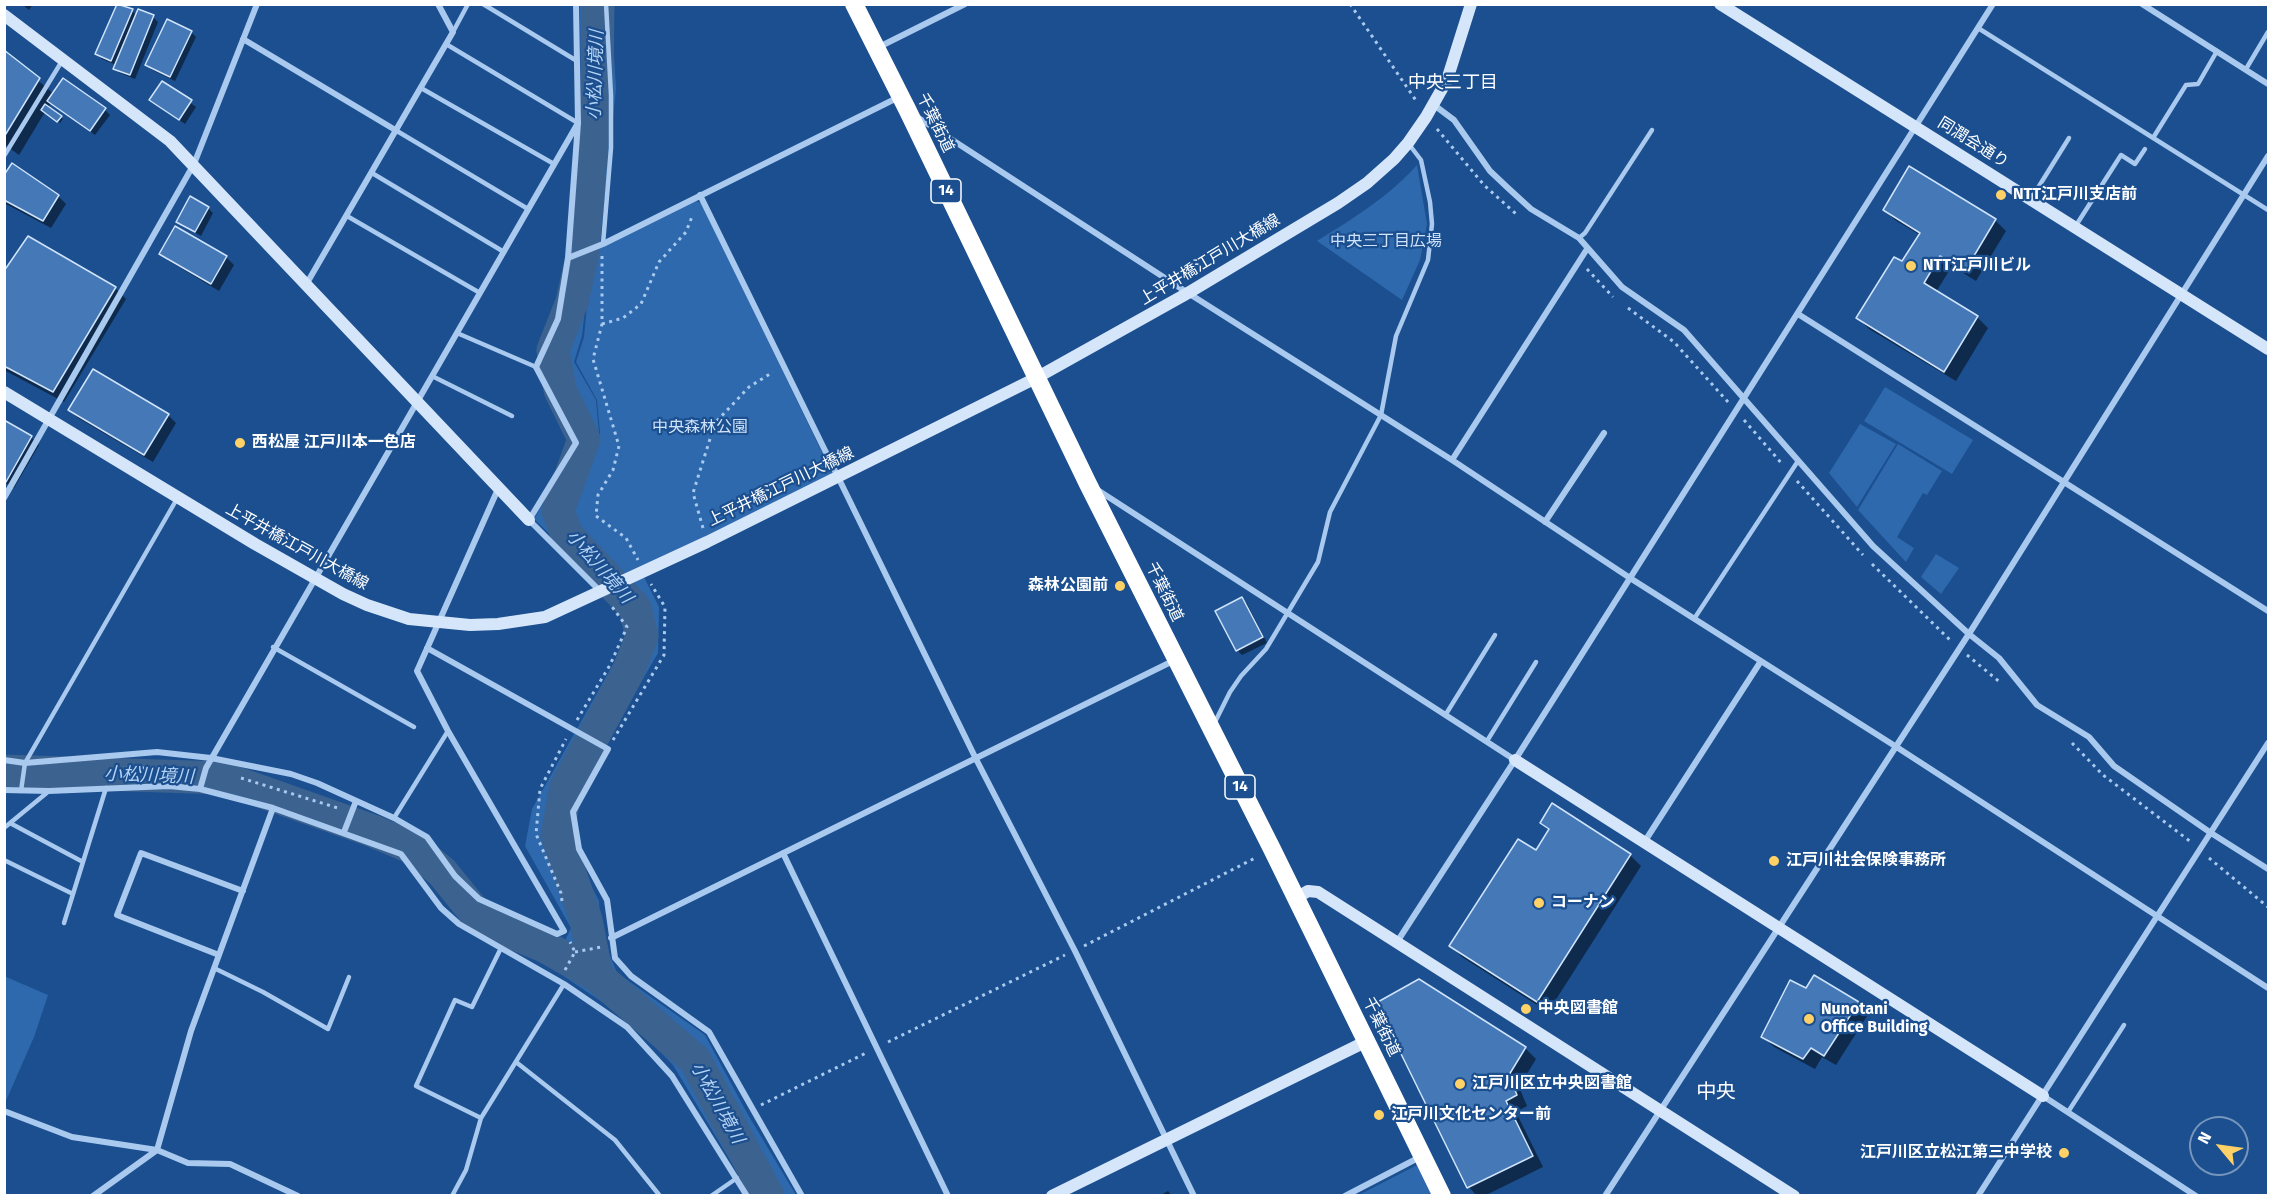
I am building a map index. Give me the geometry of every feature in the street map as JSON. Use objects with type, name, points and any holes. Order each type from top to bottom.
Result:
[{"type":"highway","name":"千葉街道","points":[[854,4],[1088,484],[1272,849],[1442,1196]]},
{"type":"street","points":[[4,498],[194,164],[257,4]]},
{"type":"street","points":[[307,283],[453,32],[438,4]]},
{"type":"street","points":[[529,520],[576,443],[536,367],[558,319],[568,258],[578,123],[576,4]]},
{"type":"street","points":[[876,48],[965,4]]},
{"type":"street","name":"上平井橋江戸川大橋線","points":[[4,392],[343,594],[387,613],[438,623],[470,626],[545,617],[707,542],[1036,378],[1188,293],[1367,183],[1408,143],[1434,105],[1447,80],[1471,4]]},
{"type":"street","name":"同潤会通り","points":[[1720,4],[2268,349]]},
{"type":"street","points":[[1397,942],[1515,760],[1993,4]]},
{"type":"street","points":[[2142,4],[2268,84]]},
{"type":"street","points":[[4,15],[157,129],[194,164],[418,400],[498,489],[605,591]]},
{"type":"street","points":[[243,39],[397,131]]},
{"type":"street","points":[[568,258],[600,245],[700,195],[904,104],[1188,293],[1452,460],[1629,578],[1895,746],[2268,988]]},
{"type":"street","points":[[1434,105],[1454,120],[1491,171],[1531,209],[1579,238],[1622,287],[1684,330],[1873,546],[1969,634],[1999,658],[2037,705],[2089,737],[2114,766],[2268,869]]},
{"type":"street","points":[[200,789],[211,758],[273,648],[578,123]]},
{"type":"street","points":[[1605,1196],[1969,634],[2268,156]]},
{"type":"street","points":[[700,195],[976,759],[1075,951],[1194,1196]]},
{"type":"street","points":[[1452,460],[1587,249]]},
{"type":"street","points":[[1798,314],[2268,611]]},
{"type":"street","points":[[1545,522],[1604,433]]},
{"type":"street","points":[[1088,484],[2196,1196]]},
{"type":"street","points":[[4,760],[24,766],[157,752],[211,758],[291,774],[317,783],[394,818],[427,837],[455,876],[479,899],[557,934],[564,931],[448,731],[417,671],[498,489]]},
{"type":"street","points":[[427,648],[608,749],[573,812],[579,849],[607,900],[615,958],[631,976],[709,1032],[802,1196]]},
{"type":"street","points":[[611,938],[1176,660]]},
{"type":"street","points":[[1645,841],[1761,661]]},
{"type":"street","points":[[1978,1196],[2268,743]]},
{"type":"street","points":[[4,790],[21,788],[49,791],[169,786],[200,789],[273,808],[401,854],[441,908],[459,924],[564,984],[627,1027],[672,1076],[747,1196]]},
{"type":"street","points":[[344,832],[356,801]]},
{"type":"street","points":[[93,1196],[157,1150],[191,1031],[273,808]]},
{"type":"street","points":[[219,955],[117,915],[141,853],[243,891]]},
{"type":"street","points":[[783,853],[948,1196]]},
{"type":"street","points":[[1296,898],[1308,891],[1318,892],[1794,1196]]},
{"type":"street","points":[[1052,1196],[1367,1041]]},
{"type":"street","points":[[4,1111],[72,1137],[157,1150],[188,1163],[230,1164],[298,1196]]},
{"type":"street","points":[[1345,1196],[1423,1156]]},
{"type":"lane","points":[[453,32],[468,4]]},
{"type":"lane","points":[[483,4],[577,62]]},
{"type":"lane","points":[[600,245],[611,148],[611,95],[606,4]]},
{"type":"lane","points":[[1978,28],[2268,210]]},
{"type":"lane","points":[[2246,69],[2268,33]]},
{"type":"lane","points":[[446,44],[578,123]]},
{"type":"lane","points":[[2153,138],[2186,85],[2198,84],[2217,51]]},
{"type":"lane","points":[[5,153],[64,59]]},
{"type":"lane","points":[[421,88],[554,164]]},
{"type":"lane","points":[[1579,238],[1585,233],[1652,130]]},
{"type":"lane","points":[[397,131],[528,209]]},
{"type":"lane","points":[[2031,199],[2069,138]]},
{"type":"lane","points":[[1211,730],[1230,692],[1241,676],[1266,649],[1318,562],[1330,512],[1381,415],[1396,336],[1428,260],[1432,224],[1421,160],[1408,143]]},
{"type":"lane","points":[[2075,227],[2121,155],[2135,164],[2145,149]]},
{"type":"lane","points":[[372,173],[504,252]]},
{"type":"lane","points":[[346,216],[480,293]]},
{"type":"lane","points":[[457,333],[536,367]]},
{"type":"lane","points":[[432,376],[512,416]]},
{"type":"lane","points":[[1694,619],[1798,461]]},
{"type":"lane","points":[[21,788],[24,766],[178,497]]},
{"type":"lane","points":[[1446,714],[1495,635]]},
{"type":"lane","points":[[273,648],[414,727]]},
{"type":"lane","points":[[1486,741],[1536,662]]},
{"type":"lane","points":[[394,818],[448,731]]},
{"type":"lane","points":[[63,923],[106,788]]},
{"type":"lane","points":[[4,828],[49,791]]},
{"type":"lane","points":[[10,823],[83,862]]},
{"type":"lane","points":[[4,860],[73,894]]},
{"type":"lane","points":[[481,1118],[416,1086],[455,1000],[472,1007],[501,948]]},
{"type":"lane","points":[[214,968],[263,992],[328,1029],[349,977]]},
{"type":"lane","points":[[452,1196],[466,1170],[481,1118],[564,984]]},
{"type":"lane","points":[[2068,1112],[2124,1024]]},
{"type":"lane","points":[[516,1062],[615,1140],[660,1196]]},
{"type":"lane","points":[[711,1196],[737,1178]]},
{"type":"path","points":[[602,324],[623,318],[641,304],[659,262],[686,232],[700,195]]},
{"type":"path","points":[[600,245],[602,324],[593,359],[619,446],[613,470],[598,495],[596,516],[626,538],[664,607],[664,655],[608,749]]},
{"type":"path","points":[[707,542],[693,493],[715,423],[749,387],[784,365]]},
{"type":"path","points":[[752,1110],[1075,951],[1272,849]]},
{"type":"path","points":[[575,952],[602,947],[611,938]]},
{"type":"green space","points":[[580,5],[611,5],[616,89],[600,240],[572,252],[581,120]]},
{"type":"green space","name":"中央三丁目広場","points":[[1417,165],[1427,224],[1420,260],[1402,300],[1317,241],[1382,197]]},
{"type":"green space","name":"中央森林公園","points":[[696,201],[701,203],[832,473],[830,477],[641,571],[659,607],[658,653],[571,802],[568,818],[574,853],[599,901],[600,931],[617,973],[705,1035],[747,1113],[796,1195],[751,1195],[673,1065],[630,1021],[546,964],[462,920],[487,910],[564,943],[571,928],[525,846],[532,809],[633,629],[613,595],[534,519],[578,443],[539,367],[560,321],[571,260],[591,253],[582,336],[574,362],[596,400],[599,433],[575,507],[600,433],[597,400],[576,362],[584,337],[592,251]]},
{"type":"green space","points":[[1885,387],[1973,440],[1952,474],[1864,421]]},
{"type":"green space","points":[[1860,424],[1896,444],[1857,507],[1829,473]]},
{"type":"green space","points":[[1898,444],[1942,471],[1927,495],[1923,493],[1897,537],[1914,548],[1906,562],[1858,510]]},
{"type":"green space","points":[[1936,554],[1959,568],[1941,594],[1921,577]]},
{"type":"green space","points":[[4,976],[48,995],[34,1037],[5,1103]]},
{"type":"green space","points":[[1419,1164],[1434,1196],[1357,1196]]},
{"type":"building","points":[[117,4],[133,9],[111,61],[95,54]]},
{"type":"building","points":[[138,9],[154,15],[130,75],[113,69]]},
{"type":"building","points":[[167,19],[192,31],[170,77],[145,65]]},
{"type":"building","points":[[4,50],[40,78],[4,137]]},
{"type":"building","points":[[63,78],[106,108],[90,131],[47,101]]},
{"type":"building","points":[[162,81],[192,100],[179,120],[149,100]]},
{"type":"building","points":[[45,104],[62,116],[57,122],[41,110]]},
{"type":"building","points":[[12,163],[59,195],[43,221],[4,200],[4,175]]},
{"type":"building","name":"NTT江戸川ビル","points":[[1909,166],[1996,219],[1965,271],[1940,256],[1924,283],[1978,316],[1944,372],[1856,318],[1894,257],[1902,261],[1920,233],[1883,210]]},
{"type":"building","points":[[190,196],[209,207],[195,232],[176,222]]},
{"type":"building","points":[[175,226],[227,256],[211,284],[159,254]]},
{"type":"building","points":[[28,236],[116,287],[53,392],[4,366],[4,271]]},
{"type":"building","points":[[93,369],[169,414],[144,455],[68,410]]},
{"type":"building","points":[[4,420],[32,436],[6,482],[4,481]]},
{"type":"building","points":[[1242,597],[1263,637],[1236,651],[1215,611]]},
{"type":"building","points":[[1552,803],[1631,854],[1537,1002],[1449,946],[1518,839],[1536,850],[1549,829],[1540,823]]},
{"type":"building","name":"Nunotani Office Building","points":[[1814,975],[1859,1002],[1824,1056],[1811,1048],[1803,1059],[1761,1037],[1790,980],[1806,988]]},
{"type":"building","name":"江戸川区立中央図書館","points":[[1419,979],[1526,1047],[1509,1075],[1517,1095],[1506,1101],[1533,1156],[1467,1188],[1376,1003]]},
{"type":"waterway","name":"小松川境川","points":[[597,976],[586,920],[557,836],[566,787],[628,672],[642,636],[635,608],[567,535],[558,511],[584,439],[560,390],[553,350],[572,302],[583,252],[597,87],[598,4]]},
{"type":"waterway","name":"小松川境川","points":[[4,771],[223,778],[373,831],[413,848],[442,872],[481,920],[544,946],[597,976],[695,1060],[768,1196]]},
{"type":"place","name":"NTT江戸川支店前","points":[[2001,195]]},
{"type":"place","name":"NTT江戸川ビル","points":[[1911,266]]},
{"type":"place","name":"西松屋 江戸川本一色店","points":[[240,443]]},
{"type":"place","name":"森林公園前","points":[[1120,586]]},
{"type":"place","name":"江戸川社会保険事務所","points":[[1774,861]]},
{"type":"place","name":"コーナン","points":[[1539,903]]},
{"type":"place","name":"中央図書館","points":[[1526,1009]]},
{"type":"place","name":"Nunotani Office Building","points":[[1809,1019]]},
{"type":"place","name":"江戸川区立中央図書館","points":[[1460,1084]]},
{"type":"place","name":"江戸川文化センター前","points":[[1379,1115]]},
{"type":"place","name":"江戸川区立松江第三中学校","points":[[2064,1153]]},
{"type":"district","name":"中央三丁目","points":[[1453,83]]},
{"type":"district","name":"中央","points":[[1716,1092]]}]
